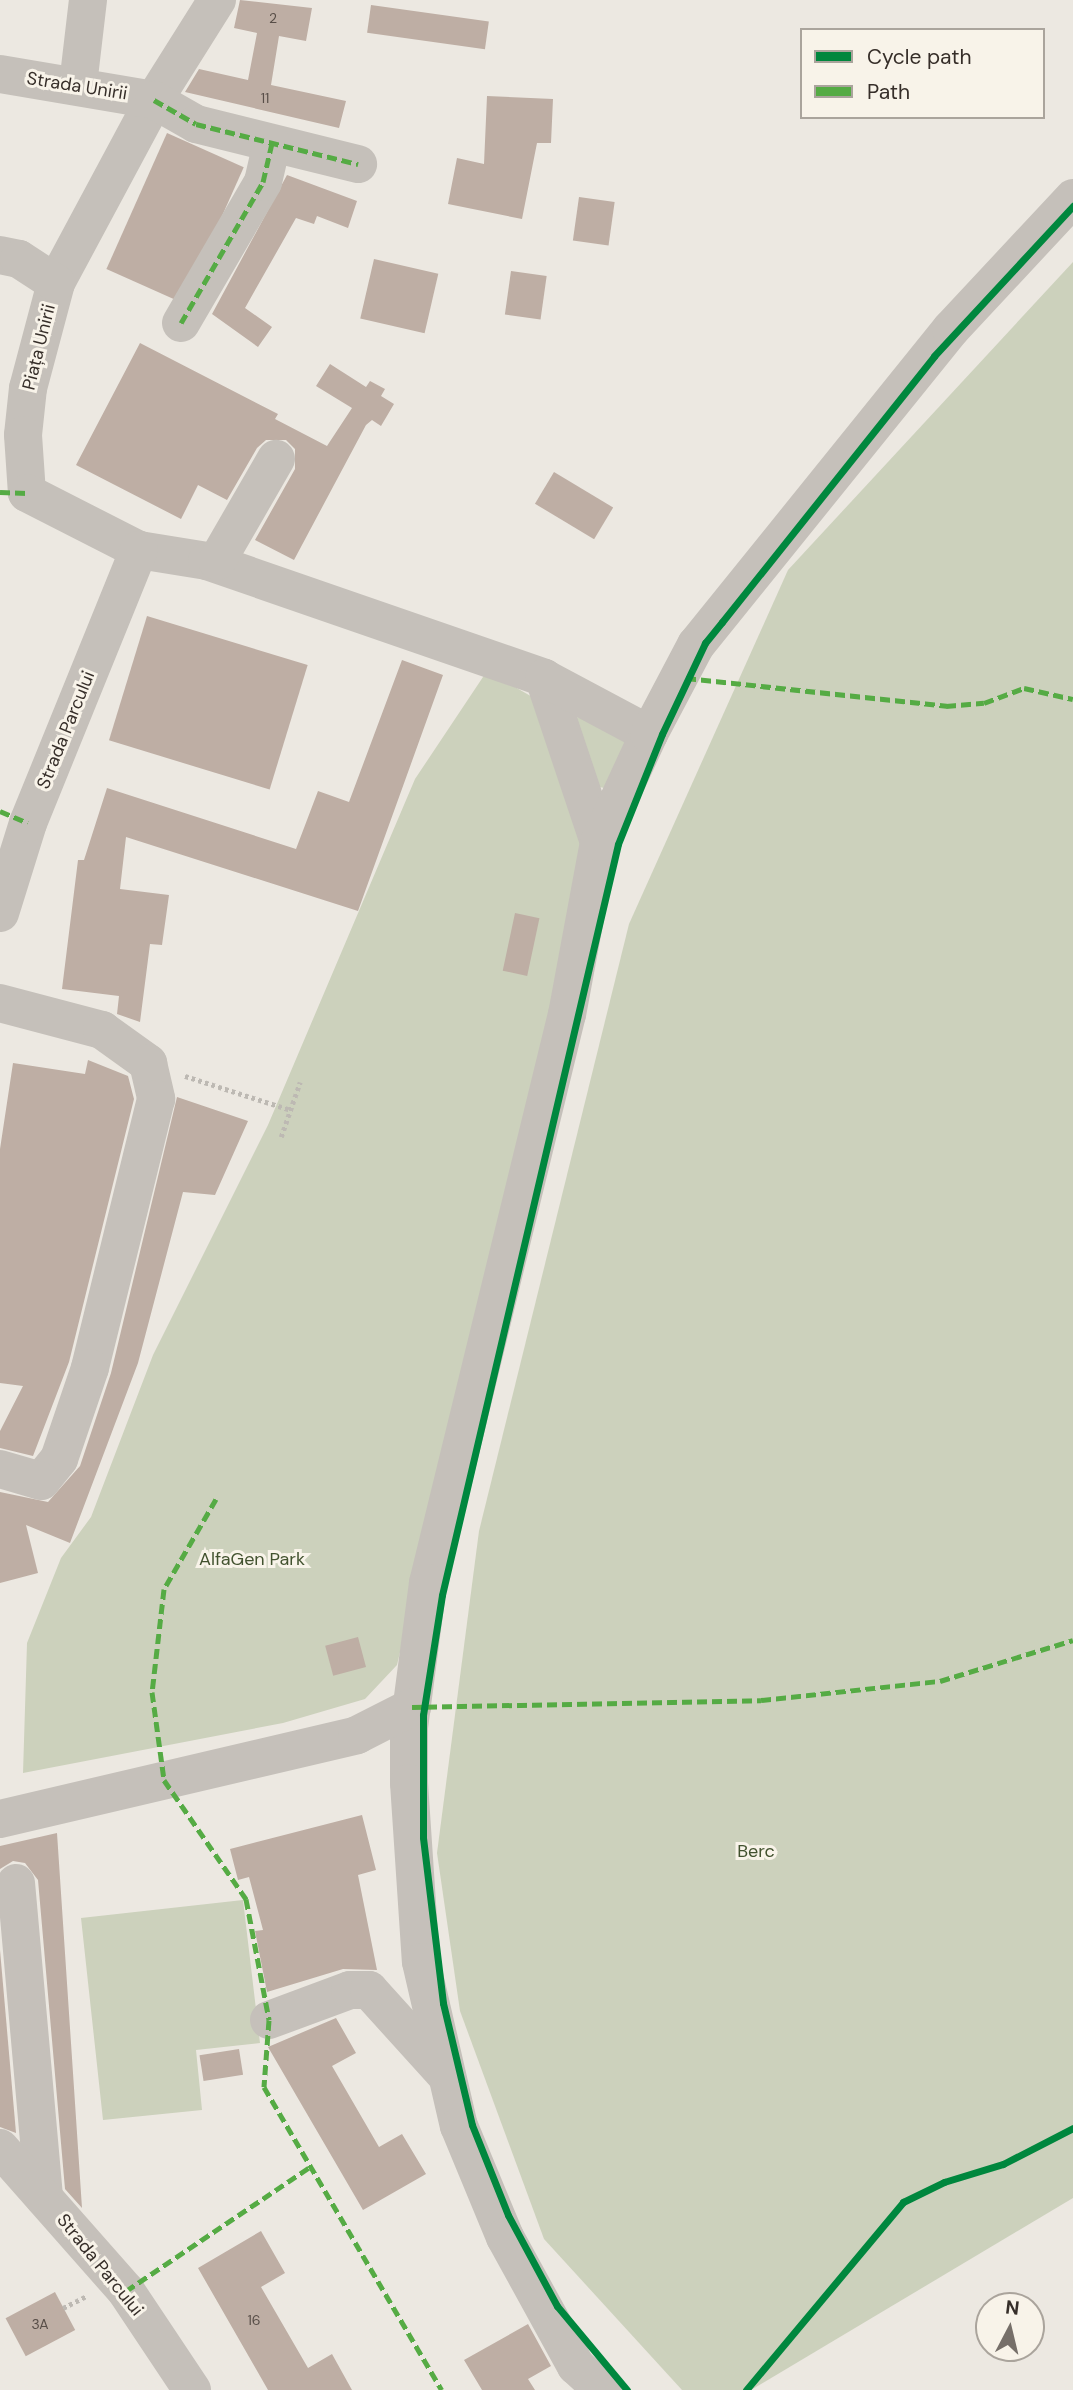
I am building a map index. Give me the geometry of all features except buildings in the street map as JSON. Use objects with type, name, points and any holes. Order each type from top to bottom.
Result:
[{"type":"street","points":[[78,85],[88,0]]},
{"type":"street","name":"Piața Unirii","points":[[217,0],[154,100],[56,283],[27,388],[13,493],[139,550],[207,561],[544,678],[649,734]]},
{"type":"street","name":"Strada Unirii","points":[[0,74],[78,85],[154,100],[196,124],[358,164]]},
{"type":"street","points":[[181,323],[263,182],[272,144]]},
{"type":"street","points":[[603,2390],[576,2366],[505,2237],[459,2126],[421,1962],[409,1783],[412,1707],[428,1583],[567,1014],[599,842],[649,734],[696,645],[951,329],[1073,198]]},
{"type":"street","points":[[0,256],[19,259],[56,283]]},
{"type":"street","points":[[207,561],[217,561],[276,459]]},
{"type":"street","name":"Strada Parcului","points":[[0,913],[14,817],[139,550]]},
{"type":"street","points":[[544,678],[599,842]]},
{"type":"street","points":[[0,1003],[102,1030],[148,1063],[156,1099],[90,1368],[59,1460],[41,1481],[0,1469]]},
{"type":"street","points":[[0,1819],[357,1735],[412,1707]]},
{"type":"street","points":[[16,1883],[44,2198]]},
{"type":"street","points":[[269,2020],[350,1990],[369,1990],[448,2077]]},
{"type":"street","name":"Strada Parcului","points":[[0,2148],[126,2291],[192,2390]]},
{"type":"path","points":[[148,1063],[291,1110]]},
{"type":"path","points":[[281,1137],[300,1082]]},
{"type":"green space","name":"Berc","points":[[1073,262],[1073,2198],[751,2390],[682,2390],[544,2239],[460,2011],[437,1853],[479,1531],[629,924],[788,570]]},
{"type":"green space","name":"AlfaGen Park","points":[[487,671],[541,702],[588,854],[397,1665],[365,1699],[283,1723],[23,1773],[27,1643],[61,1558],[91,1517],[153,1355],[268,1125],[415,779]]},
{"type":"green space","points":[[571,715],[631,735],[610,789],[599,787]]},
{"type":"green space","points":[[243,1900],[260,2043],[196,2050],[202,2110],[103,2120],[81,1918]]},
{"type":"marked path","points":[[154,100],[196,124],[358,164]]},
{"type":"marked path","points":[[181,323],[263,182],[272,144]]},
{"type":"marked path","points":[[0,492],[27,493]]},
{"type":"marked path","points":[[686,678],[946,706],[984,703],[1024,688],[1073,699]]},
{"type":"marked path","points":[[0,811],[28,823]]},
{"type":"marked path","points":[[216,1499],[164,1589],[152,1692],[164,1780],[246,1899],[269,2020],[264,2087],[442,2390]]},
{"type":"marked path","points":[[412,1707],[761,1700],[940,1681],[1073,1640]]},
{"type":"marked path","points":[[126,2291],[311,2166]]},
{"type":"cycle path","points":[[627,2390],[557,2306],[508,2215],[472,2125],[443,2003],[423,1837],[423,1715],[442,1595],[618,844],[662,734],[705,643],[934,356],[1073,206]]},
{"type":"cycle path","points":[[746,2390],[903,2202],[944,2182],[1003,2164],[1073,2128]]}]
